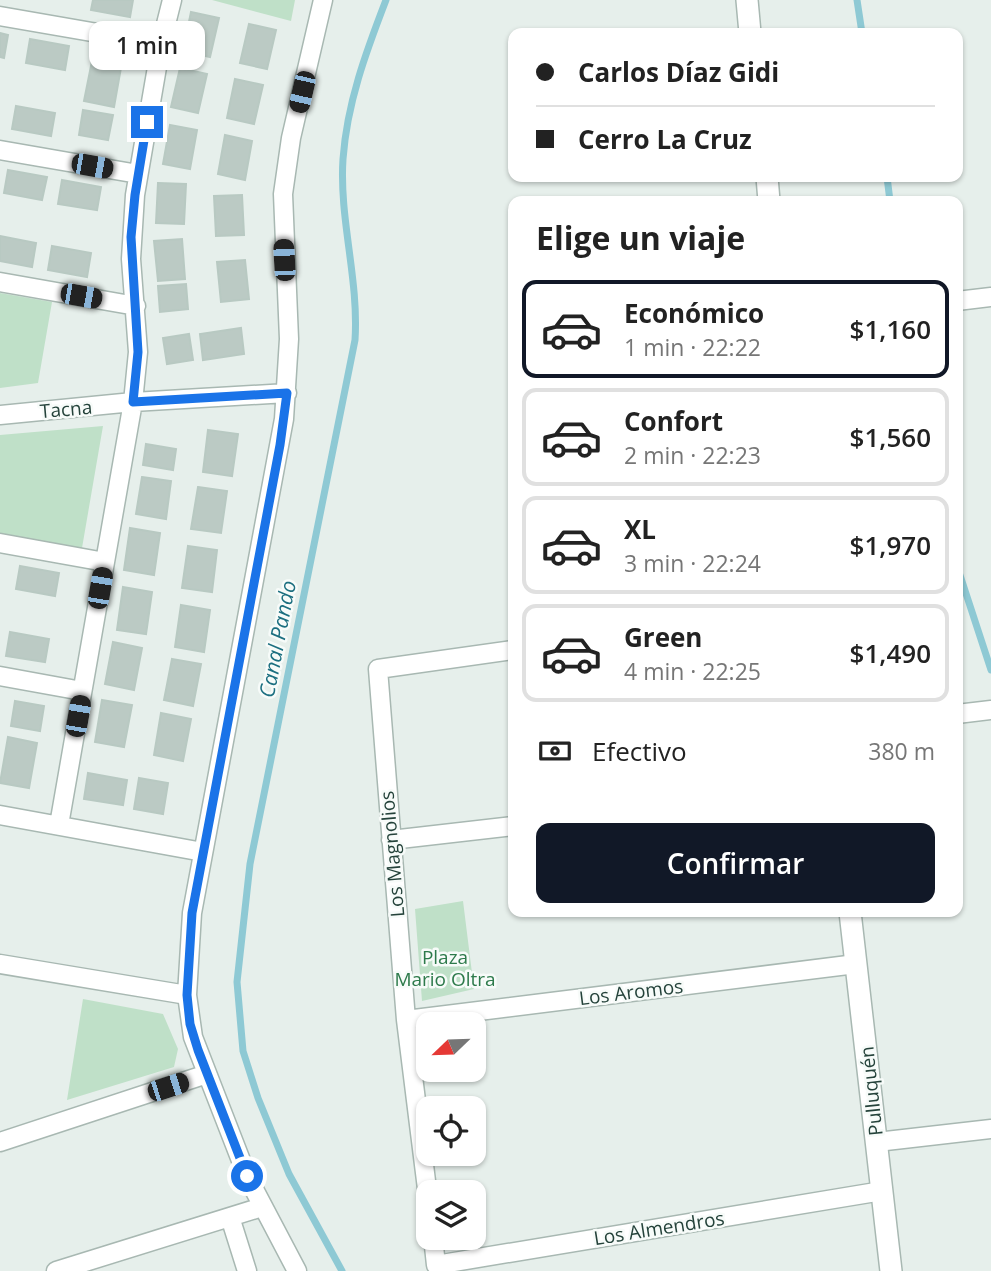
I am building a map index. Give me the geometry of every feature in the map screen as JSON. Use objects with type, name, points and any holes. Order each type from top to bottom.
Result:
[{"type":"street","points":[[58,825],[133,402],[138,352],[131,237],[138,174],[161,44],[172,0]]},
{"type":"street","points":[[297,1271],[243,1166],[193,1037],[187,995],[192,913],[278,459],[287,393],[289,339],[283,194],[291,138],[323,0]]},
{"type":"street","points":[[747,0],[750,28]]},
{"type":"street","points":[[0,16],[161,44]]},
{"type":"street","points":[[0,150],[138,174]]},
{"type":"street","points":[[0,282],[135,306]]},
{"type":"street","points":[[963,300],[991,297]]},
{"type":"street","name":"Tacna","points":[[0,415],[133,402],[287,393]]},
{"type":"street","points":[[0,543],[105,562]]},
{"type":"street","name":"Los Magnolios","points":[[426,1180],[406,1020],[378,668],[508,651]]},
{"type":"street","points":[[0,677],[82,691]]},
{"type":"street","points":[[963,713],[991,710]]},
{"type":"street","points":[[0,815],[203,852]]},
{"type":"street","points":[[391,840],[508,827]]},
{"type":"street","name":"Pulluquén","points":[[851,917],[891,1271]]},
{"type":"street","points":[[0,964],[187,995]]},
{"type":"street","name":"Los Aromos","points":[[406,1020],[856,964]]},
{"type":"street","points":[[0,1142],[207,1074]]},
{"type":"street","points":[[877,1142],[991,1129]]},
{"type":"street","name":"Los Almendros","points":[[434,1250],[436,1265],[882,1191]]},
{"type":"street","points":[[56,1271],[106,1264],[262,1207]]},
{"type":"street","points":[[230,1217],[247,1271]]},
{"type":"green space","points":[[212,0],[295,0],[291,21]]},
{"type":"green space","points":[[0,293],[52,302],[38,383],[0,388]]},
{"type":"green space","points":[[103,426],[82,548],[0,533],[0,435]]},
{"type":"green space","name":"Plaza Mario Oltra","points":[[463,901],[474,989],[422,1001],[415,909]]},
{"type":"green space","points":[[83,999],[163,1014],[178,1049],[174,1067],[67,1100]]},
{"type":"building","points":[[93,0],[133,0],[130,17],[91,10]]},
{"type":"building","points":[[191,12],[219,18],[210,57],[183,51]]},
{"type":"building","points":[[249,24],[276,30],[267,69],[240,63]]},
{"type":"building","points":[[0,33],[8,35],[4,58],[0,57]]},
{"type":"building","points":[[30,39],[69,46],[65,70],[26,63]]},
{"type":"building","points":[[93,56],[122,62],[114,107],[84,101]]},
{"type":"building","points":[[180,68],[207,74],[198,113],[171,107]]},
{"type":"building","points":[[235,79],[263,85],[254,124],[227,118]]},
{"type":"building","points":[[16,106],[55,113],[51,136],[12,129]]},
{"type":"building","points":[[83,110],[113,115],[108,140],[79,135]]},
{"type":"building","points":[[170,125],[197,130],[190,169],[163,164]]},
{"type":"building","points":[[225,135],[252,141],[245,180],[218,174]]},
{"type":"building","points":[[8,170],[47,177],[42,200],[4,193]]},
{"type":"building","points":[[62,180],[101,187],[97,210],[58,204]]},
{"type":"building","points":[[158,183],[186,184],[184,224],[156,223]]},
{"type":"building","points":[[242,195],[244,235],[216,236],[214,196]]},
{"type":"building","points":[[0,236],[36,243],[32,267],[0,261]]},
{"type":"building","points":[[182,239],[185,279],[158,281],[154,241]]},
{"type":"building","points":[[52,246],[91,253],[87,277],[48,270]]},
{"type":"building","points":[[245,260],[249,299],[221,302],[217,262]]},
{"type":"building","points":[[186,284],[188,309],[160,312],[158,286]]},
{"type":"building","points":[[241,328],[244,354],[203,360],[200,334]]},
{"type":"building","points":[[189,334],[193,360],[167,364],[163,338]]},
{"type":"building","points":[[208,430],[238,434],[232,476],[203,472]]},
{"type":"building","points":[[146,444],[176,449],[173,470],[143,465]]},
{"type":"building","points":[[142,477],[171,481],[166,519],[136,514]]},
{"type":"building","points":[[198,487],[227,491],[221,533],[191,529]]},
{"type":"building","points":[[130,528],[160,533],[154,575],[124,570]]},
{"type":"building","points":[[188,546],[217,550],[212,592],[182,588]]},
{"type":"building","points":[[20,566],[59,573],[55,596],[16,589]]},
{"type":"building","points":[[123,587],[152,592],[146,634],[117,630]]},
{"type":"building","points":[[181,605],[210,610],[204,652],[175,647]]},
{"type":"building","points":[[10,632],[49,639],[45,662],[6,656]]},
{"type":"building","points":[[113,642],[142,648],[134,690],[105,684]]},
{"type":"building","points":[[172,659],[201,664],[193,706],[164,700]]},
{"type":"building","points":[[102,700],[132,705],[124,747],[95,742]]},
{"type":"building","points":[[15,701],[44,706],[40,731],[11,726]]},
{"type":"building","points":[[161,713],[191,719],[183,761],[154,755]]},
{"type":"building","points":[[8,737],[37,743],[29,788],[0,783]]},
{"type":"building","points":[[88,773],[127,780],[123,805],[84,799]]},
{"type":"building","points":[[139,778],[168,783],[163,814],[134,809]]},
{"type":"waterway","name":"Canal Pando","points":[[342,1271],[289,1174],[258,1098],[243,1051],[237,982],[250,864],[355,340],[343,159],[353,98],[386,0]]},
{"type":"waterway","points":[[857,0],[861,28]]},
{"type":"waterway","points":[[888,182],[889,196]]},
{"type":"waterway","points":[[963,584],[991,670]]},
{"type":"route","points":[[147,122],[131,237],[138,352],[133,402],[287,393],[280,445],[192,913],[187,995],[193,1037],[247,1176]]}]
